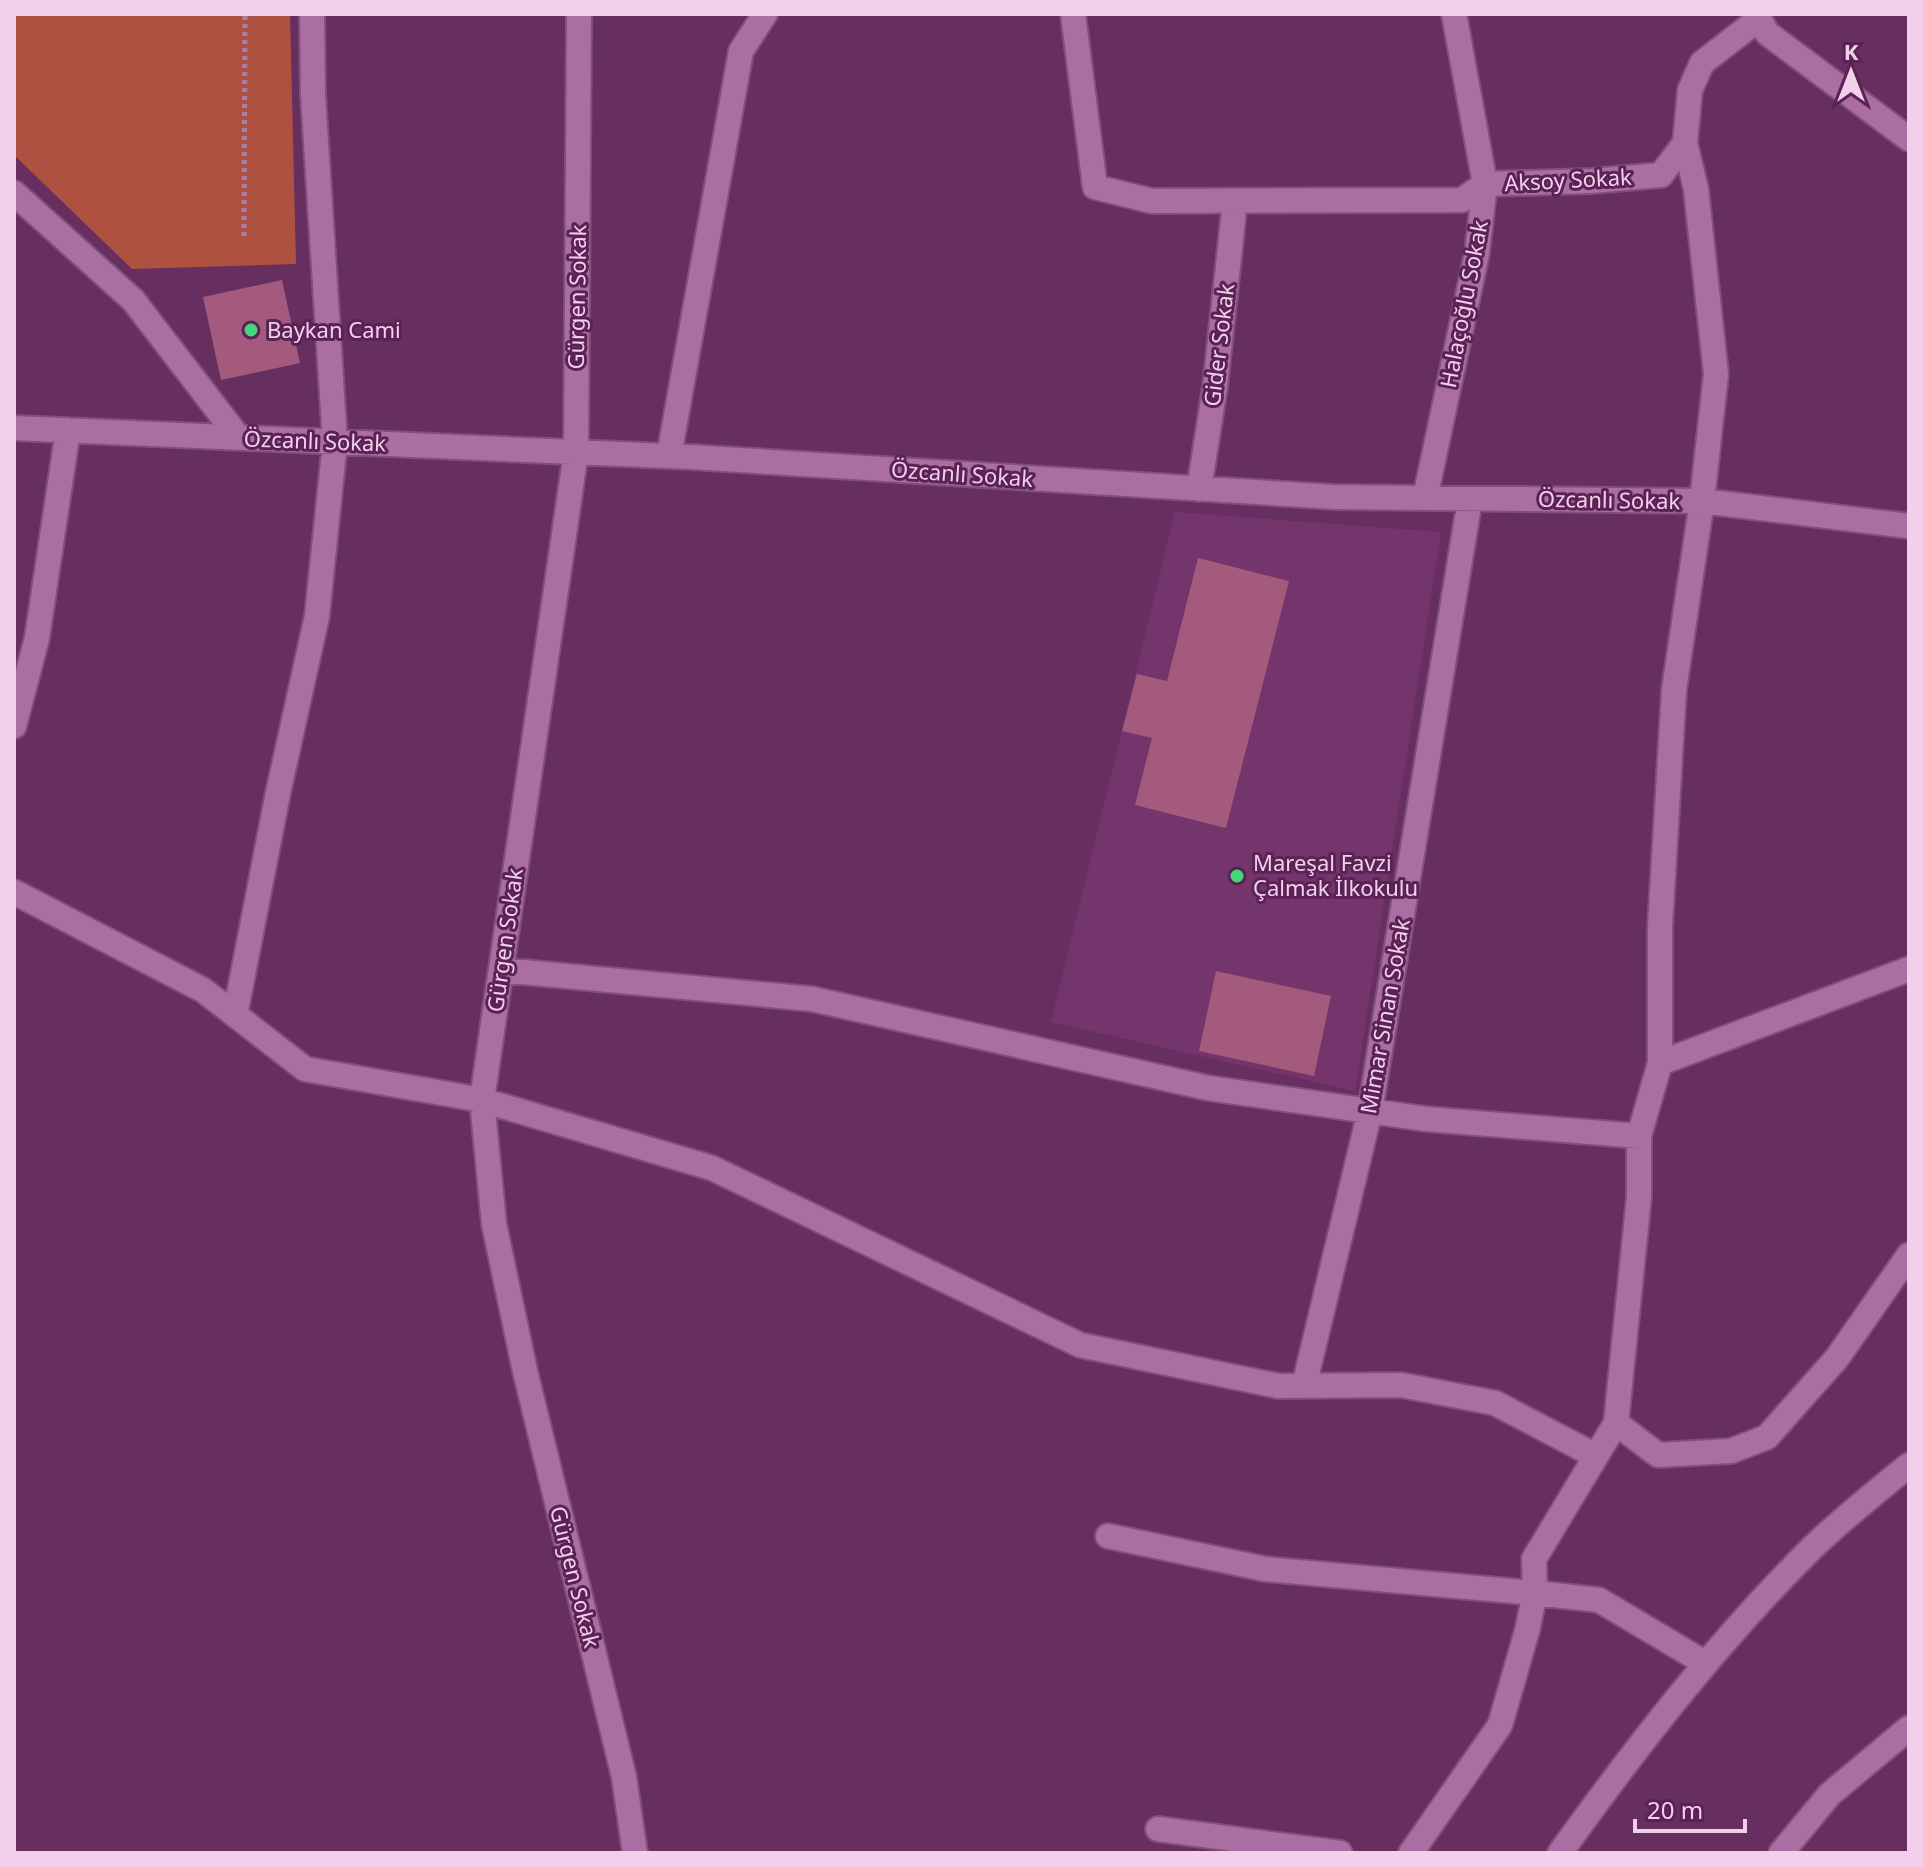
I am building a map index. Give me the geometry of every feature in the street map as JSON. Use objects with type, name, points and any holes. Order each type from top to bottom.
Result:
[{"type":"street","points":[[235,1015],[278,793],[317,616],[335,442],[313,95],[312,14]]},
{"type":"street","name":"Gürgen Sokak","points":[[579,14],[576,452],[482,1100],[494,1224],[525,1371],[624,1777],[635,1853]]},
{"type":"street","points":[[669,456],[741,51],[765,14]]},
{"type":"street","name":"Aksoy Sokak","points":[[1073,14],[1095,187],[1152,201],[1462,200],[1485,184],[1591,181],[1661,175],[1685,143]]},
{"type":"street","name":"Halaçoğlu Sokak","points":[[1425,498],[1477,253],[1485,184],[1454,14]]},
{"type":"street","points":[[1411,1853],[1500,1725],[1535,1593],[1534,1559],[1616,1423],[1639,1197],[1639,1136],[1660,1063],[1660,927],[1674,690],[1702,501],[1716,374],[1696,189],[1685,143],[1690,90],[1702,63],[1758,16],[1767,33],[1909,139]]},
{"type":"street","points":[[14,193],[133,300],[239,438]]},
{"type":"street","name":"Gider Sokak","points":[[1199,489],[1215,387],[1235,201]]},
{"type":"street","name":"Özcanlı Sokak","points":[[14,428],[669,456],[1335,497],[1702,501],[1909,526]]},
{"type":"street","points":[[14,726],[37,638],[68,430]]},
{"type":"street","name":"Mimar Sinan Sokak","points":[[1304,1386],[1370,1111],[1470,499]]},
{"type":"street","points":[[14,892],[203,990],[305,1069],[482,1100],[712,1168],[1080,1345],[1278,1386],[1401,1385],[1495,1403],[1596,1456]]},
{"type":"street","points":[[1660,1063],[1909,969]]},
{"type":"street","points":[[501,970],[812,999],[1208,1088],[1426,1119],[1639,1136]]},
{"type":"street","points":[[1616,1423],[1658,1455],[1731,1451],[1767,1437],[1837,1358],[1909,1255]]},
{"type":"street","points":[[1560,1853],[1629,1758],[1705,1663],[1813,1547],[1909,1465]]},
{"type":"street","points":[[1108,1536],[1265,1569],[1599,1600],[1705,1663]]},
{"type":"street","points":[[1785,1852],[1830,1794],[1909,1728]]},
{"type":"street","points":[[1158,1829],[1340,1853]]},
{"type":"path","points":[[244,236],[245,14]]},
{"type":"shaded area","points":[[14,14],[290,14],[296,264],[132,269],[14,155]]},
{"type":"shaded area","name":"Mareşal Favzi Çalmak İlkokulu","points":[[1175,512],[1441,532],[1355,1091],[1051,1022]]},
{"type":"building","name":"Baykan Cami","points":[[282,280],[300,363],[221,380],[203,297]]},
{"type":"building","points":[[1198,558],[1289,581],[1226,828],[1135,805],[1152,738],[1122,731],[1137,674],[1167,681]]},
{"type":"building","points":[[1216,971],[1331,996],[1314,1076],[1199,1051]]},
{"type":"place","name":"Baykan Cami","points":[[251,330]]},
{"type":"place","name":"Mareşal Favzi Çalmak İlkokulu","points":[[1237,876]]}]
